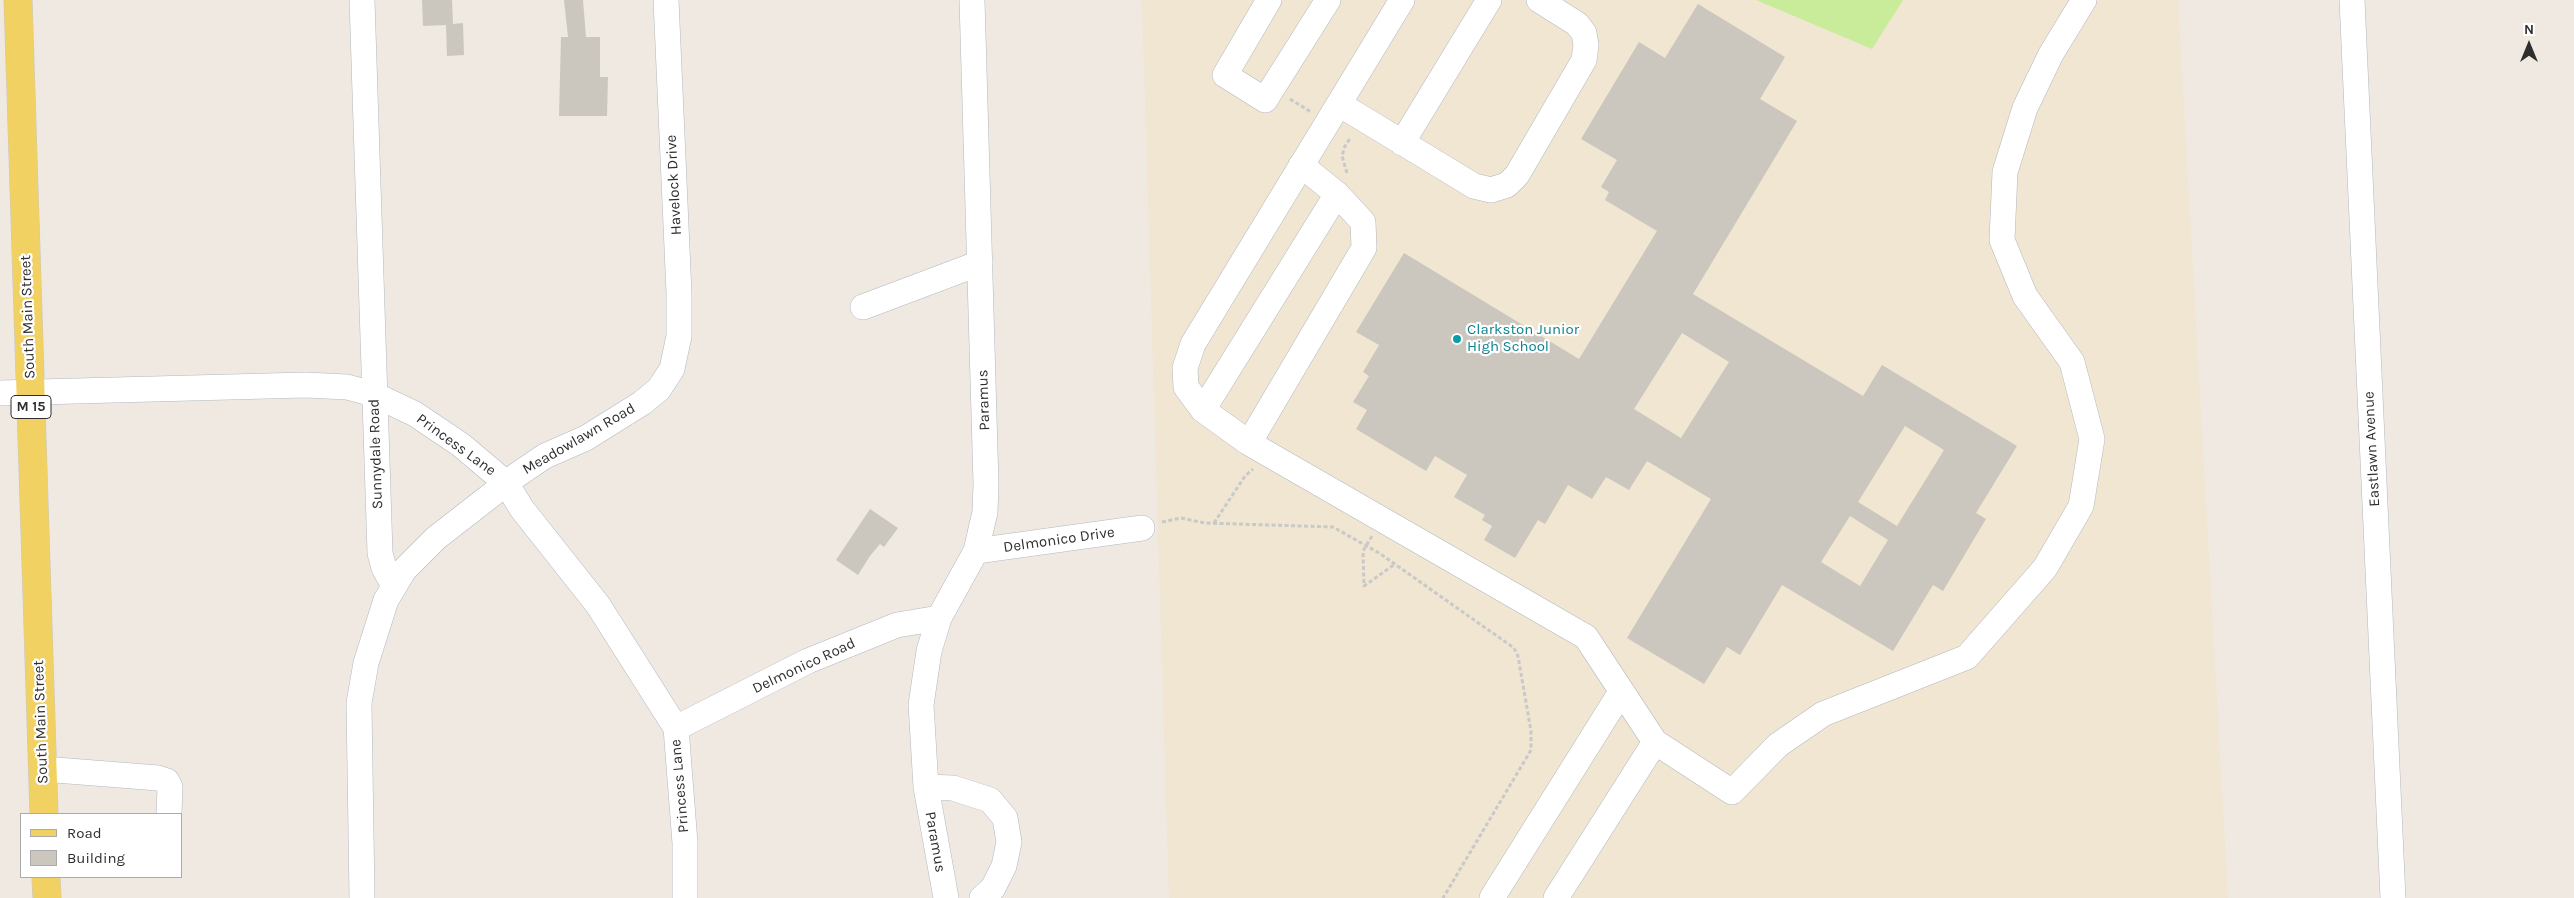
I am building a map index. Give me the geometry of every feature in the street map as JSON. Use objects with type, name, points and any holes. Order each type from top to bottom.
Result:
[{"type":"main road","name":"South Main Street","points":[[18,0],[44,813]]},
{"type":"main road","points":[[46,878],[47,898]]},
{"type":"street","name":"Sunnydale Road","points":[[362,0],[373,394],[380,554],[384,568],[394,586]]},
{"type":"street","name":"Havelock Drive","points":[[666,0],[679,293],[679,336],[672,369]]},
{"type":"street","name":"Paramus","points":[[946,898],[926,787],[920,705],[929,651],[938,618],[976,551],[985,512],[986,484],[972,0]]},
{"type":"street","points":[[1269,0],[1225,75],[1265,100],[1328,0]]},
{"type":"street","points":[[1402,0],[1192,344],[1185,368],[1186,387],[1203,410],[1249,442],[1586,637],[1655,742],[1732,792],[1778,745],[1823,714],[1967,657],[2045,568],[2081,506],[2092,439],[2072,362],[2025,296],[2002,240],[2005,172],[2025,108],[2050,54],[2084,0]]},
{"type":"street","points":[[1402,143],[1489,0]]},
{"type":"street","points":[[1333,113],[1402,143],[1474,186],[1490,190],[1507,185],[1517,175],[1584,60],[1586,44],[1584,33],[1577,24],[1539,0]]},
{"type":"street","name":"Eastlawn Avenue","points":[[2352,0],[2392,898]]},
{"type":"street","points":[[1249,442],[1364,248],[1363,222],[1337,194],[1300,165]]},
{"type":"street","points":[[1203,410],[1337,194]]},
{"type":"street","points":[[863,307],[980,263]]},
{"type":"street","name":"Meadowlawn Road","points":[[394,586],[404,570],[436,538],[506,483],[545,456],[586,438],[642,403],[658,389],[672,369]]},
{"type":"street","name":"Princess Lane","points":[[0,393],[306,385],[347,387],[373,394],[415,414],[460,445],[506,483],[522,509],[598,605],[676,728],[685,843],[685,898]]},
{"type":"street","name":"Delmonico Drive","points":[[976,551],[1142,528]]},
{"type":"street","points":[[362,898],[359,703],[366,663],[386,600],[394,586]]},
{"type":"street","name":"Delmonico Road","points":[[676,728],[808,661],[897,625],[938,618]]},
{"type":"street","points":[[1492,898],[1621,692]]},
{"type":"street","points":[[1556,898],[1655,742]]},
{"type":"street","points":[[43,769],[158,778],[167,781],[170,787],[169,813]]},
{"type":"street","points":[[926,787],[953,788],[990,800],[1005,818],[1009,842],[1004,866],[992,888],[982,898]]},
{"type":"path","points":[[1273,88],[1333,113],[1360,142]]},
{"type":"path","points":[[1142,528],[1181,518],[1205,522],[1251,525],[1320,525],[1333,527],[1395,564],[1514,648],[1518,656],[1531,731],[1531,750],[1525,763],[1442,898]]},
{"type":"path","points":[[1384,520],[1363,551],[1364,586],[1395,564]]},
{"type":"shaded area","points":[[1142,0],[2178,0],[2228,898],[1169,898]]},
{"type":"green space","points":[[1756,0],[1903,0],[1872,49]]},
{"type":"building","points":[[422,0],[452,0],[453,24],[463,23],[464,55],[447,56],[446,25],[423,26]]},
{"type":"building","points":[[564,0],[583,0],[586,37],[600,37],[600,77],[608,77],[607,116],[559,116],[561,37],[568,37]]},
{"type":"building","name":"Clarkston Junior High School","points":[[1698,4],[1785,57],[1760,99],[1797,121],[1693,294],[1863,396],[1882,365],[2017,446],[1976,513],[1986,519],[1943,591],[1933,585],[1893,651],[1782,585],[1740,655],[1727,647],[1704,684],[1627,638],[1711,499],[1647,461],[1629,490],[1606,477],[1592,499],[1568,485],[1545,524],[1538,520],[1515,558],[1484,540],[1492,526],[1482,520],[1485,515],[1454,497],[1467,475],[1435,456],[1426,471],[1356,429],[1367,410],[1353,402],[1369,376],[1363,372],[1379,345],[1356,332],[1404,253],[1579,359],[1657,231],[1605,200],[1609,192],[1601,187],[1617,160],[1581,139],[1639,42],[1665,58]],"holes":[[[1682,333],[1729,362],[1681,438],[1634,409]],[[1905,426],[1944,450],[1897,526],[1858,502]],[[1850,516],[1888,540],[1860,586],[1821,562]]]},
{"type":"building","points":[[870,509],[898,528],[884,547],[880,544],[858,575],[836,560]]},
{"type":"place","name":"Clarkston Junior High School","points":[[1457,339]]}]
